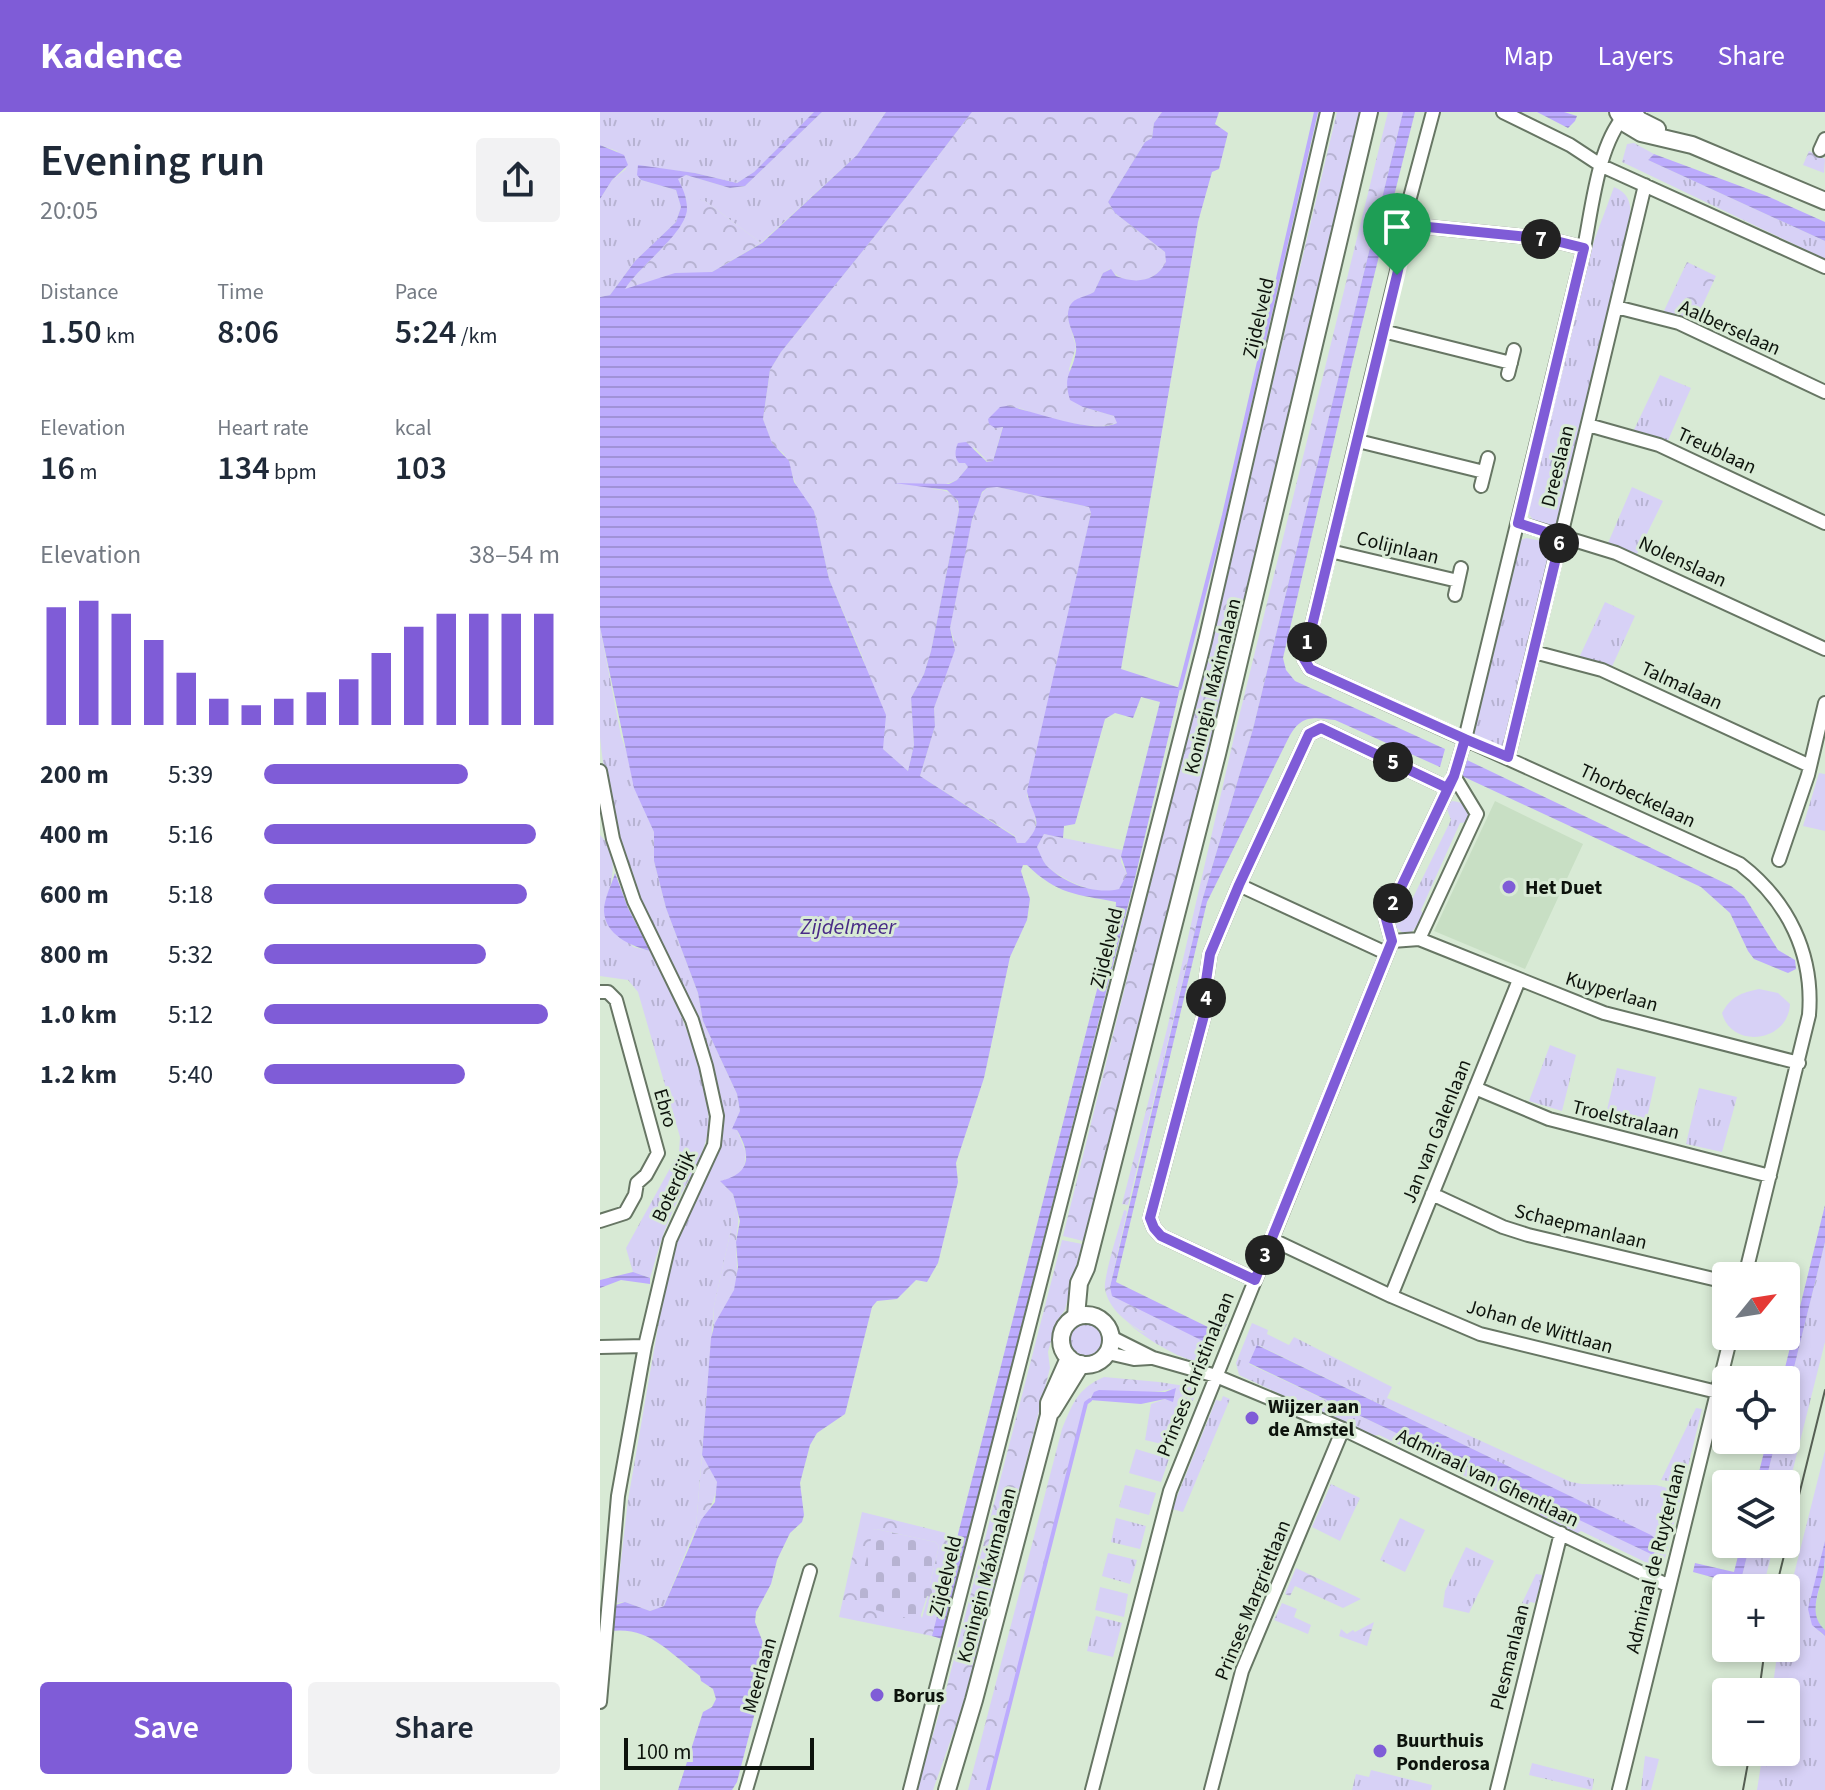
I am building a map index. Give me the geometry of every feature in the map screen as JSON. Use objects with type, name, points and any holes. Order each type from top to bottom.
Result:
[{"type":"street","name":"Zijdelveld","points":[[910,1790],[1205,641],[1327,112]]},
{"type":"street","name":"Koningin Máximalaan","points":[[1083,1315],[1079,1283],[1086,1268],[1217,754],[1369,112]]},
{"type":"street","name":"Colijnlaan","points":[[1433,112],[1405,216],[1408,225],[1304,659],[1310,669],[1465,739]]},
{"type":"street","points":[[1503,112],[1552,128],[1602,166],[1825,267]]},
{"type":"street","points":[[1625,114],[1671,140],[1692,145],[1825,201]]},
{"type":"street","name":"Prinses Christinalaan","points":[[1092,1790],[1163,1511],[1392,941],[1386,919],[1450,782],[1465,739],[1584,248],[1593,196],[1611,134],[1625,114]]},
{"type":"street","name":"Dreeslaan","points":[[1508,757],[1645,185]]},
{"type":"street","points":[[1408,225],[1548,239],[1584,248]]},
{"type":"street","name":"Aalberselaan","points":[[1616,307],[1679,323],[1825,392]]},
{"type":"street","points":[[1383,331],[1511,362]]},
{"type":"street","name":"Treublaan","points":[[1588,425],[1659,445],[1825,523]]},
{"type":"street","points":[[1358,441],[1484,472]]},
{"type":"street","points":[[1481,486],[1488,458]]},
{"type":"street","name":"Nolenslaan","points":[[1518,523],[1616,553],[1825,649]]},
{"type":"street","name":"Colijnlaan","points":[[1330,551],[1459,575],[1455,595]]},
{"type":"street","name":"Talmalaan","points":[[1534,652],[1602,670],[1810,766]]},
{"type":"street","points":[[1779,860],[1810,766],[1825,703]]},
{"type":"street","points":[[1255,1280],[1161,1236],[1150,1218],[1206,1008],[1210,954],[1309,734],[1321,728],[1450,782],[1477,814],[1419,939],[1392,941]]},
{"type":"street","name":"Thorbeckelaan","points":[[1465,739],[1740,864],[1764,884],[1794,928],[1804,953],[1809,980],[1809,1015],[1799,1063]]},
{"type":"street","name":"Boterdijk","points":[[600,771],[613,839],[634,901],[692,1020],[717,1116],[714,1145],[670,1240],[645,1346],[618,1496],[600,1700]]},
{"type":"street","points":[[1239,885],[1386,953]]},
{"type":"street","name":"Kuyperlaan","points":[[1419,939],[1604,1013],[1799,1063]]},
{"type":"street","name":"Jan van Galenlaan","points":[[1391,1296],[1519,980]]},
{"type":"street","name":"Ebro","points":[[600,992],[608,992],[616,1000],[658,1153],[646,1175],[637,1183],[635,1195],[625,1213],[600,1221]]},
{"type":"street","points":[[1748,1262],[1799,1063]]},
{"type":"street","name":"Troelstralaan","points":[[1475,1088],[1549,1119],[1770,1176]]},
{"type":"street","name":"Schaepmanlaan","points":[[1432,1194],[1503,1227],[1528,1235],[1712,1279]]},
{"type":"street","name":"Johan de Wittlaan","points":[[1271,1239],[1391,1296],[1496,1339],[1712,1391]]},
{"type":"street","points":[[1083,1315],[1107,1325],[1110,1345],[1096,1363],[1075,1361],[1062,1348],[1061,1336],[1066,1324],[1083,1315]]},
{"type":"street","name":"Admiraal van Ghentlaan","points":[[1110,1345],[1134,1359],[1153,1358],[1216,1376],[1343,1429],[1669,1586]]},
{"type":"street","points":[[600,1347],[645,1346]]},
{"type":"street","name":"Koningin Máximalaan","points":[[947,1790],[974,1700],[1052,1394],[1075,1361]]},
{"type":"street","name":"Admiraal de Ruyterlaan","points":[[1619,1790],[1712,1412]]},
{"type":"street","name":"Prinses Margrietlaan","points":[[1211,1790],[1242,1671],[1343,1429]]},
{"type":"street","name":"Plesmanlaan","points":[[1497,1790],[1561,1533]]},
{"type":"street","name":"Meerlaan","points":[[746,1790],[810,1571]]},
{"type":"shaded area","name":"Het Duet","points":[[1495,801],[1583,844],[1525,969],[1434,931]]},
{"type":"shaded area","points":[[1825,1564],[1825,1631],[1817,1624],[1814,1611]]},
{"type":"green space","points":[[600,112],[814,112],[754,172],[737,183],[695,173],[638,166],[641,180],[676,190],[681,207],[676,222],[635,261],[610,295],[600,297],[600,199],[612,180],[626,169],[617,151],[600,145]]},
{"type":"green space","points":[[822,112],[886,112],[857,155],[761,243],[705,201],[686,198],[677,179],[686,175],[730,188],[745,186]]},
{"type":"green space","points":[[972,112],[1162,112],[1154,123],[1152,138],[1145,142],[1108,202],[1115,213],[1165,252],[1167,262],[1155,275],[1132,281],[1110,269],[1103,273],[1094,292],[1069,307],[1068,318],[1076,347],[1069,369],[1083,407],[1114,416],[1118,422],[1083,425],[1019,408],[1003,426],[993,461],[988,462],[974,447],[965,463],[968,467],[957,480],[932,489],[951,494],[959,510],[931,651],[924,674],[911,698],[914,745],[908,771],[883,749],[863,658],[829,579],[814,511],[799,492],[784,454],[772,444],[763,419],[770,370],[781,352]]},
{"type":"green space","points":[[1337,112],[1360,112],[1210,752],[1083,1241],[1063,1236],[1218,613]]},
{"type":"green space","points":[[1388,112],[1403,112],[1253,729],[1202,901],[1128,1205],[1122,1204],[1167,1029],[1234,737]]},
{"type":"green space","points":[[1634,143],[1654,154],[1648,160],[1825,241],[1825,259],[1622,162],[1627,144]]},
{"type":"green space","points":[[1809,151],[1825,159],[1824,173],[1803,165]]},
{"type":"green space","points":[[1614,187],[1628,198],[1630,228],[1556,529],[1535,523],[1527,511],[1594,241]]},
{"type":"green space","points":[[686,198],[705,201],[761,243],[712,272],[624,290],[673,235],[685,211]]},
{"type":"green space","points":[[1687,262],[1716,276],[1693,326],[1662,315]]},
{"type":"green space","points":[[1660,375],[1691,388],[1666,445],[1632,434]]},
{"type":"green space","points":[[997,487],[1089,507],[1091,513],[1027,796],[1035,812],[1036,831],[1025,843],[1017,843],[1015,836],[920,776],[935,726],[934,708],[954,640],[950,628],[974,513],[986,489]]},
{"type":"green space","points":[[1632,487],[1663,501],[1637,554],[1608,543]]},
{"type":"green space","points":[[1526,538],[1543,541],[1551,552],[1501,750],[1474,735],[1519,541]]},
{"type":"green space","points":[[1605,602],[1635,616],[1610,671],[1578,660]]},
{"type":"green space","points":[[600,627],[621,736],[654,832],[654,861],[666,908],[698,993],[703,1021],[737,1094],[740,1111],[737,1130],[746,1153],[744,1169],[737,1177],[721,1182],[733,1194],[736,1207],[714,1306],[696,1527],[664,1606],[650,1611],[625,1602],[616,1603],[628,1500],[672,1246],[717,1154],[721,1124],[716,1088],[704,1046],[632,877],[614,819],[600,737]]},
{"type":"green space","points":[[1819,773],[1825,774],[1825,831],[1803,826]]},
{"type":"green space","points":[[1452,801],[1466,807],[1469,822],[1460,823],[1421,910],[1424,917],[1411,933],[1403,933],[1393,925],[1401,922],[1451,820],[1446,806]]},
{"type":"green space","points":[[1044,834],[1122,850],[1121,862],[1127,874],[1122,885],[1110,892],[1100,891],[1060,876],[1046,865],[1037,847]]},
{"type":"green space","points":[[600,835],[610,849],[613,866],[606,900],[633,947],[650,951],[670,991],[700,1068],[709,1117],[704,1147],[666,1227],[650,1278],[633,1272],[626,1248],[679,1152],[680,1137],[638,992],[628,980],[600,976]]},
{"type":"green space","points":[[1759,989],[1778,993],[1790,1004],[1787,1017],[1780,1027],[1759,1037],[1736,1032],[1727,1025],[1722,1013],[1737,996]]},
{"type":"green space","points":[[1550,1045],[1576,1055],[1562,1111],[1529,1101]]},
{"type":"green space","points":[[1617,1068],[1656,1077],[1644,1132],[1604,1122]]},
{"type":"green space","points":[[1699,1088],[1737,1097],[1722,1152],[1686,1144]]},
{"type":"green space","points":[[736,1207],[736,1282],[713,1333],[714,1306]]},
{"type":"green space","points":[[1124,1210],[1127,1211],[1110,1287],[1209,1338],[1215,1320],[1227,1324],[1211,1355],[1148,1335],[1133,1326],[1110,1303],[1105,1283]]},
{"type":"green space","points":[[1062,1240],[1082,1244],[1065,1310],[1056,1322],[1048,1352],[1050,1368],[968,1691],[933,1790],[917,1790],[947,1686]]},
{"type":"green space","points":[[1825,1242],[1825,1342],[1800,1441],[1800,1366],[1794,1366]]},
{"type":"green space","points":[[1086,1322],[1098,1327],[1103,1339],[1098,1351],[1086,1356],[1074,1351],[1069,1339],[1074,1327]]},
{"type":"green space","points":[[1128,1323],[1141,1332],[1211,1355],[1209,1360],[1201,1362],[1179,1356],[1144,1336]]},
{"type":"green space","points":[[1252,1323],[1289,1345],[1294,1337],[1392,1387],[1387,1398],[1571,1482],[1656,1485],[1682,1492],[1664,1562],[1647,1568],[1645,1562],[1581,1531],[1576,1534],[1552,1523],[1556,1515],[1576,1523],[1580,1519],[1653,1555],[1650,1535],[1258,1345],[1249,1364],[1554,1507],[1546,1520],[1541,1518],[1538,1511],[1379,1435],[1370,1436],[1239,1375],[1236,1363]]},
{"type":"green space","points":[[1104,1377],[1159,1382],[1162,1391],[1092,1396],[1086,1403],[988,1790],[968,1790],[1062,1429],[1082,1392]]},
{"type":"green space","points":[[1159,1382],[1198,1388],[1174,1447],[1145,1440],[1151,1404],[1165,1399],[1171,1389],[1162,1391]]},
{"type":"green space","points":[[1223,1396],[1230,1399],[1183,1512],[1172,1509],[1216,1400],[1221,1401]]},
{"type":"green space","points":[[1696,1408],[1702,1409],[1684,1483],[1661,1480]]},
{"type":"green space","points":[[1136,1449],[1169,1459],[1161,1482],[1129,1473]]},
{"type":"green space","points":[[1825,1451],[1825,1541],[1809,1609],[1820,1633],[1825,1636],[1825,1790],[1757,1790],[1761,1766],[1800,1766],[1800,1678],[1774,1678],[1776,1662],[1800,1662],[1800,1574],[1794,1574]]},
{"type":"green space","points":[[1772,1454],[1797,1454],[1793,1470],[1768,1470]]},
{"type":"green space","points":[[702,1455],[715,1476],[717,1489],[692,1541],[696,1527]]},
{"type":"green space","points":[[1331,1484],[1360,1498],[1340,1541],[1312,1527]]},
{"type":"green space","points":[[1125,1485],[1156,1493],[1149,1515],[1119,1507]]},
{"type":"green space","points":[[862,1512],[958,1536],[945,1588],[930,1584],[939,1546],[935,1542],[873,1530],[922,1618],[928,1596],[942,1599],[932,1636],[839,1617]]},
{"type":"green space","points":[[1116,1518],[1146,1526],[1140,1549],[1111,1542]]},
{"type":"green space","points":[[1400,1518],[1425,1530],[1405,1572],[1380,1560]]},
{"type":"green space","points":[[873,1530],[935,1542],[939,1546],[930,1583],[945,1588],[942,1599],[927,1596],[919,1621],[856,1605]]},
{"type":"green space","points":[[1466,1547],[1494,1561],[1469,1613],[1443,1607],[1445,1591]]},
{"type":"green space","points":[[1108,1553],[1137,1560],[1130,1584],[1102,1576]]},
{"type":"green space","points":[[1746,1558],[1770,1558],[1766,1574],[1742,1574]]},
{"type":"green space","points":[[1296,1568],[1361,1599],[1343,1608],[1295,1586],[1290,1596],[1285,1594]]},
{"type":"green space","points":[[1536,1574],[1543,1575],[1535,1603],[1530,1602],[1516,1623],[1513,1622]]},
{"type":"green space","points":[[1100,1587],[1128,1594],[1124,1617],[1095,1610]]},
{"type":"green space","points":[[1282,1603],[1297,1609],[1294,1617],[1311,1625],[1308,1634],[1274,1620]]},
{"type":"green space","points":[[1096,1616],[1122,1623],[1113,1657],[1087,1651]]},
{"type":"green space","points":[[1374,1622],[1367,1646],[1339,1636],[1341,1629],[1347,1634]]},
{"type":"green space","points":[[1645,1756],[1659,1759],[1651,1790],[1641,1790]]},
{"type":"green space","points":[[1532,1763],[1594,1779],[1592,1790],[1529,1775]]},
{"type":"green space","points":[[1371,1770],[1432,1785],[1431,1790],[1352,1790],[1356,1774],[1369,1777]]},
{"type":"water","name":"Zijdelmeer","points":[[814,112],[822,112],[745,186],[730,188],[686,175],[678,179],[686,201],[685,218],[671,239],[625,289],[675,273],[712,272],[762,243],[857,155],[886,112],[972,112],[781,352],[770,370],[763,419],[772,443],[789,461],[794,482],[814,511],[829,579],[886,715],[883,749],[908,771],[914,745],[911,698],[924,674],[931,651],[959,510],[958,501],[947,490],[894,483],[949,484],[957,480],[968,467],[956,458],[958,443],[966,442],[987,462],[993,461],[1003,427],[995,428],[988,419],[1000,407],[1093,426],[1117,423],[1114,416],[1070,400],[1068,379],[1076,346],[1068,319],[1069,308],[1076,300],[1094,292],[1103,273],[1111,269],[1123,279],[1144,280],[1157,274],[1166,262],[1165,252],[1115,213],[1108,202],[1145,142],[1152,138],[1154,123],[1162,112],[1219,112],[1215,124],[1228,133],[1219,169],[1212,172],[1198,222],[1121,669],[1180,688],[1135,878],[942,1639],[932,1636],[1115,919],[1116,902],[1058,888],[1027,865],[1023,865],[1021,871],[1030,899],[1027,920],[1010,957],[984,1078],[956,1163],[958,1182],[938,1263],[927,1282],[916,1280],[897,1299],[877,1301],[872,1307],[845,1414],[817,1433],[810,1445],[800,1483],[802,1522],[790,1533],[777,1560],[771,1584],[756,1612],[755,1622],[769,1658],[737,1782],[732,1790],[678,1790],[703,1712],[712,1707],[716,1699],[713,1689],[666,1648],[643,1635],[630,1631],[600,1633],[600,1610],[625,1602],[650,1611],[664,1606],[701,1520],[715,1502],[717,1482],[702,1455],[711,1338],[715,1323],[734,1290],[740,1221],[733,1194],[720,1181],[743,1169],[746,1156],[742,1139],[737,1130],[732,1129],[740,1111],[737,1094],[703,1021],[698,993],[666,908],[654,861],[654,832],[634,788],[600,627],[600,297],[610,295],[635,261],[676,222],[681,207],[676,190],[641,180],[637,175],[638,165],[737,183],[754,172]],"holes":[[[997,487],[1089,507],[1091,513],[1027,791],[1036,823],[1025,843],[1017,843],[1015,837],[920,776],[935,726],[934,708],[955,650],[950,628],[972,520],[982,492]],[[1141,697],[1160,702],[1121,856],[1127,874],[1119,889],[1090,889],[1053,871],[1037,847],[1044,834],[1063,838],[1064,826],[1075,824],[1105,719],[1115,713],[1133,718]]]},
{"type":"water","points":[[1403,112],[1415,112],[1283,658],[1286,670],[1295,681],[1445,749],[1440,767],[1335,720],[1314,718],[1303,721],[1289,737],[1207,902],[1116,1282],[1212,1329],[1205,1342],[1112,1296],[1110,1287],[1202,901],[1253,729]]},
{"type":"water","points":[[1537,112],[1564,112],[1577,116],[1568,128]]},
{"type":"water","points":[[600,145],[624,155],[628,165],[612,180],[600,199]]},
{"type":"water","points":[[1654,154],[1767,196],[1825,222],[1825,241],[1648,160]]},
{"type":"water","points":[[1467,760],[1731,886],[1744,896],[1778,950],[1795,960],[1796,969],[1788,973],[1754,959],[1730,913],[1701,887],[1462,776]]},
{"type":"water","points":[[615,873],[628,908],[650,951],[620,938],[605,919],[605,901]]},
{"type":"water","points":[[1825,1205],[1825,1242],[1800,1343],[1800,1307]]},
{"type":"water","points":[[633,1272],[650,1278],[650,1284],[621,1280],[600,1288],[600,1280]]},
{"type":"water","points":[[1257,1345],[1651,1535],[1660,1543],[1653,1555],[1249,1363]]},
{"type":"water","points":[[1789,1350],[1798,1350],[1794,1366],[1785,1366]]},
{"type":"water","points":[[1176,1388],[1173,1402],[1165,1399],[1141,1404],[1090,1400],[1099,1390],[1165,1392]]},
{"type":"water","points":[[1764,1454],[1772,1454],[1768,1470],[1760,1470]]},
{"type":"water","points":[[1825,1541],[1816,1616],[1825,1630],[1825,1636],[1812,1625],[1808,1609]]},
{"type":"water","points":[[1738,1558],[1746,1558],[1742,1574],[1712,1574],[1712,1577],[1693,1572],[1695,1563],[1734,1572]]},
{"type":"waterway","points":[[1180,688],[1224,515],[1316,112]]},
{"type":"waterway","points":[[988,1790],[1086,1403],[1090,1400]]},
{"type":"tram line","points":[[1779,1574],[1825,1390]]},
{"type":"tram line","points":[[1761,1678],[1763,1662]]},
{"type":"tram line","points":[[1743,1790],[1747,1766]]},
{"type":"place","name":"Het Duet","points":[[1509,887]]},
{"type":"place","name":"Wijzer aan de Amstel","points":[[1252,1418]]},
{"type":"place","name":"Borus","points":[[877,1695]]},
{"type":"place","name":"Buurthuis Ponderosa","points":[[1380,1751]]},
{"type":"route","points":[[1397,275],[1304,659],[1310,669],[1465,739],[1454,776],[1386,919],[1392,941],[1255,1280],[1161,1236],[1150,1218],[1206,1008],[1210,954],[1309,734],[1321,728],[1447,788],[1454,776],[1465,739],[1508,757],[1561,537],[1518,523],[1584,248],[1548,239],[1408,225],[1397,275]]}]
